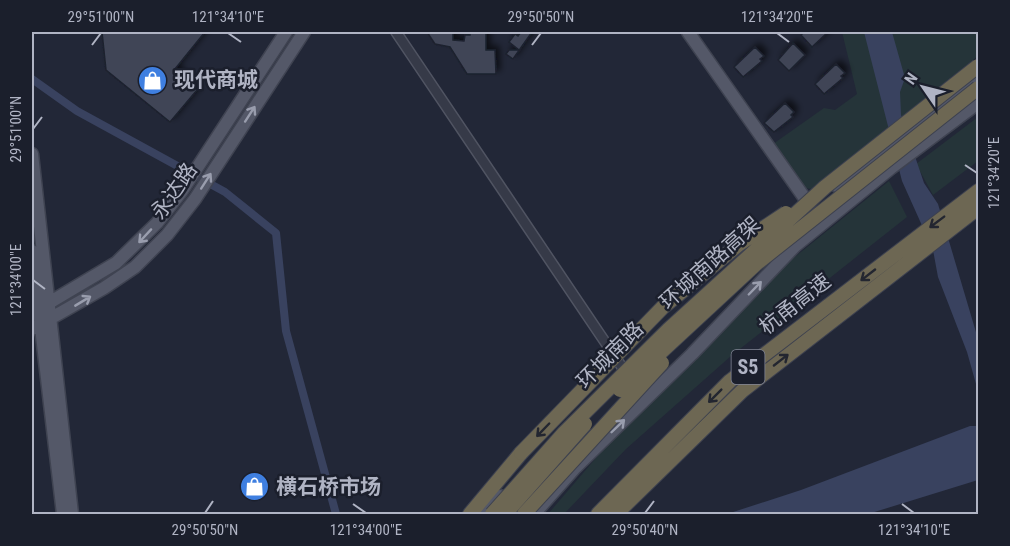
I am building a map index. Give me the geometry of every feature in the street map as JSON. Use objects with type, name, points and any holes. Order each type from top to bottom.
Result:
[{"type":"highway","name":"环城南路高架","points":[[492,514],[564,433],[660,338],[825,187],[978,66]]},
{"type":"highway","name":"环城南路高架","points":[[505,514],[592,416],[756,264],[978,88]]},
{"type":"highway","points":[[470,514],[521,453],[663,307],[738,245],[825,187]]},
{"type":"highway","name":"杭甬高速","points":[[598,514],[730,381],[963,212],[978,192]]},
{"type":"highway","name":"杭甬高速","points":[[963,212],[978,208]]},
{"type":"highway","name":"杭甬高速","points":[[616,514],[742,391],[919,244]]},
{"type":"highway","points":[[524,514],[595,434],[756,264]]},
{"type":"main road","name":"永达路","points":[[39,308],[116,263],[158,223],[182,191],[286,32]]},
{"type":"main road","name":"永达路","points":[[40,324],[105,288],[135,267],[167,235],[195,199],[304,32]]},
{"type":"main road","points":[[688,32],[806,200]]},
{"type":"main road","name":"环城南路","points":[[482,514],[674,319],[814,202],[890,147],[978,74]]},
{"type":"main road","points":[[534,514],[574,469],[795,246],[891,168],[978,102]]},
{"type":"main road","points":[[32,154],[40,324],[63,514]]},
{"type":"main road","points":[[32,251],[39,308]]},
{"type":"main road","points":[[40,324],[72,514]]},
{"type":"street","points":[[396,32],[644,400]]},
{"type":"shaded area","points":[[842,32],[978,32],[978,56],[811,189],[805,188],[773,144],[824,108],[835,110],[857,94]]},
{"type":"shaded area","points":[[978,117],[978,161],[933,195],[916,164]]},
{"type":"shaded area","points":[[889,181],[907,217],[731,356],[626,449],[564,514],[548,514],[619,431],[786,264]]},
{"type":"water","points":[[864,32],[892,32],[905,78],[900,92],[901,115],[924,183],[938,204],[978,339],[978,391],[967,352],[938,277],[933,250],[902,181]]},
{"type":"water","points":[[970,426],[978,426],[978,480],[868,514],[727,514],[801,490]]},
{"type":"building","name":"现代商城","points":[[102,32],[205,32],[175,69],[197,90],[170,122],[106,70]]},
{"type":"building","points":[[427,32],[453,32],[453,40],[464,41],[465,35],[470,35],[470,32],[486,32],[486,50],[495,50],[496,74],[467,74],[450,47],[435,44]]},
{"type":"building","points":[[521,32],[532,32],[513,59],[506,54],[509,50],[519,50],[509,42],[515,34],[518,36]]},
{"type":"building","points":[[804,32],[828,32],[812,47],[801,35]]},
{"type":"building","points":[[793,43],[805,55],[789,71],[778,60]]},
{"type":"building","points":[[755,47],[764,56],[760,59],[762,61],[743,77],[734,67]]},
{"type":"building","points":[[836,64],[845,73],[841,76],[843,78],[824,94],[815,84]]},
{"type":"building","points":[[785,103],[794,112],[791,115],[793,117],[774,132],[764,123]]},
{"type":"waterway","points":[[32,79],[77,111],[225,192],[276,233],[286,331],[336,514]]},
{"type":"place","name":"现代商城","points":[[153,80]]},
{"type":"place","name":"横石桥市场","points":[[255,487]]}]
